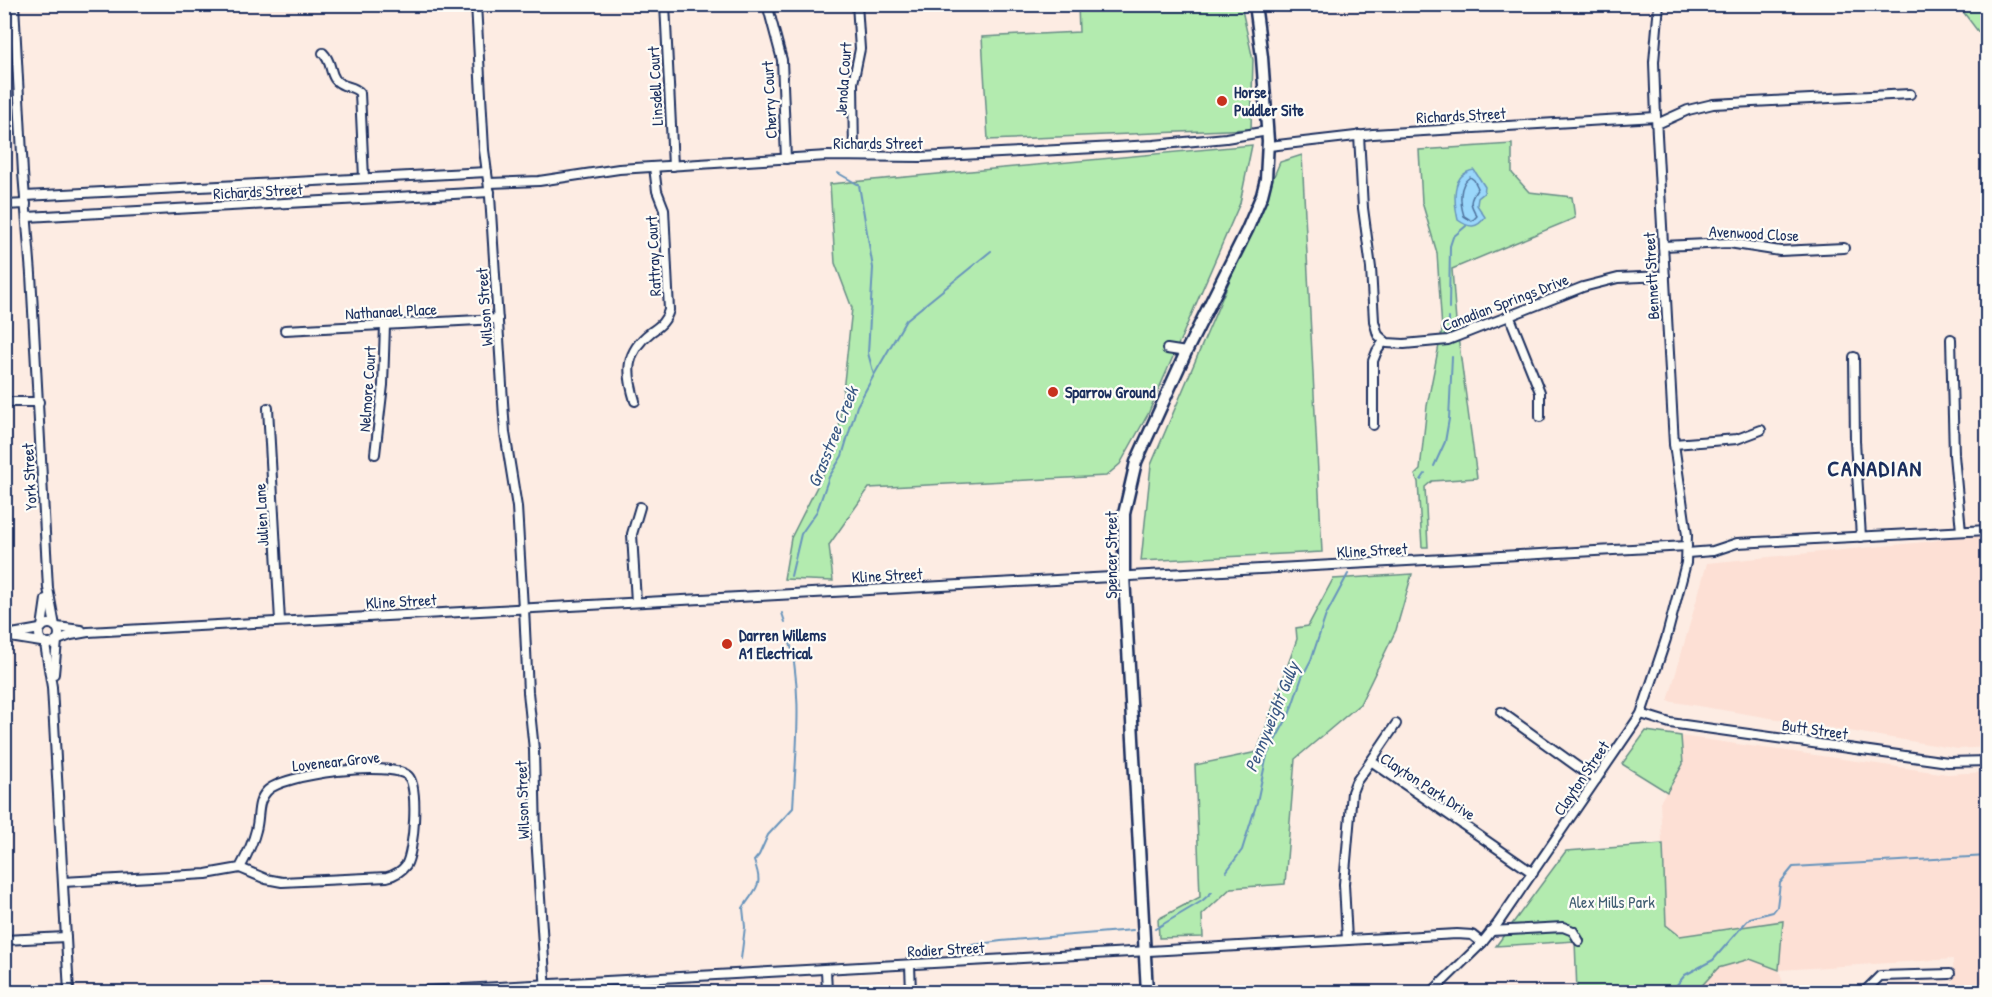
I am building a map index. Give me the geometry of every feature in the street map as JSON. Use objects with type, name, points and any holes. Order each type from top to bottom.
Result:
[{"type":"street","name":"York Street","points":[[14,4],[48,588],[52,616],[56,626]]},
{"type":"street","name":"Wilson Street","points":[[476,4],[484,150],[488,172],[505,433],[517,507],[534,750],[536,835],[546,988]]},
{"type":"street","name":"Linsdell Court","points":[[665,4],[673,166]]},
{"type":"street","name":"Cherry Court","points":[[766,4],[782,60],[786,159]]},
{"type":"street","name":"Jenola Court","points":[[854,155],[853,83],[860,49],[857,4]]},
{"type":"street","name":"Spencer Street","points":[[1147,993],[1124,576],[1124,514],[1132,475],[1141,448],[1186,352],[1239,248],[1262,195],[1269,146],[1255,4]]},
{"type":"street","name":"Bennett Street","points":[[1659,4],[1654,62],[1656,120],[1674,444],[1687,549]]},
{"type":"street","points":[[323,53],[329,59],[335,80],[360,93],[364,178]]},
{"type":"street","name":"Richards Street","points":[[1269,146],[1359,135],[1656,120],[1713,104],[1910,94]]},
{"type":"street","name":"Richards Street","points":[[27,217],[489,188],[603,170],[854,155],[921,157],[1121,147],[1226,138],[1268,131]]},
{"type":"street","points":[[1359,135],[1362,201],[1371,268],[1374,321],[1378,334],[1384,341],[1373,361],[1373,425]]},
{"type":"street","name":"Rattray Court","points":[[635,401],[629,379],[634,350],[639,342],[663,322],[669,310],[664,209],[657,191],[654,167]]},
{"type":"street","name":"Richards Street","points":[[4,205],[25,200],[488,172]]},
{"type":"street","name":"Avenwood Close","points":[[1663,246],[1729,243],[1780,251],[1844,248]]},
{"type":"street","name":"Canadian Springs Drive","points":[[1384,341],[1398,344],[1443,341],[1582,287],[1618,278],[1665,276]]},
{"type":"street","points":[[1509,315],[1541,394],[1540,417]]},
{"type":"street","name":"Nathanael Place","points":[[285,330],[498,319]]},
{"type":"street","name":"Nelmore Court","points":[[375,454],[383,385],[385,325]]},
{"type":"street","points":[[1951,339],[1954,455],[1961,531]]},
{"type":"street","points":[[1167,349],[1186,352]]},
{"type":"street","points":[[1854,357],[1855,441],[1861,537]]},
{"type":"street","points":[[4,402],[38,400]]},
{"type":"street","name":"Julien Lane","points":[[268,408],[280,621]]},
{"type":"street","points":[[1674,444],[1737,439],[1761,430]]},
{"type":"street","points":[[636,602],[632,534],[640,507]]},
{"type":"street","name":"Kline Street","points":[[58,640],[88,632],[280,621],[1124,576],[1687,549],[1713,551],[1737,543],[1988,530]]},
{"type":"street","name":"Clayton Street","points":[[1432,993],[1491,932],[1641,714],[1666,639],[1683,576],[1687,549]]},
{"type":"street","name":"York Street","points":[[41,628],[48,588]]},
{"type":"street","points":[[4,636],[41,628],[48,624],[56,626],[60,634],[52,687]]},
{"type":"street","name":"Kline Street","points":[[56,626],[88,632]]},
{"type":"street","points":[[41,628],[39,636],[43,643],[52,687],[69,993]]},
{"type":"street","points":[[4,636],[51,645],[58,640]]},
{"type":"street","points":[[1501,712],[1596,780]]},
{"type":"street","name":"Butt Street","points":[[1641,714],[1670,723],[1948,762],[1988,761]]},
{"type":"street","points":[[1371,761],[1396,724]]},
{"type":"street","name":"Clayton Park Drive","points":[[1347,940],[1344,884],[1352,792],[1356,782],[1371,761],[1533,873]]},
{"type":"street","name":"Lovenear Grove","points":[[371,769],[398,770],[412,780],[415,794],[411,851],[405,865],[395,874],[381,878],[288,883],[269,880],[240,867],[256,831],[261,798],[274,785],[285,780],[314,775],[371,769]]},
{"type":"street","points":[[63,882],[206,874],[240,867]]},
{"type":"street","points":[[1491,932],[1566,927],[1575,932],[1579,941]]},
{"type":"street","name":"Rodier Street","points":[[408,993],[546,988],[1467,934],[1475,936],[1482,943]]},
{"type":"street","points":[[4,940],[66,937]]},
{"type":"street","points":[[910,965],[912,993]]},
{"type":"street","points":[[826,970],[827,993]]},
{"type":"street","points":[[1864,993],[1880,976],[1950,974]]},
{"type":"shaded area","points":[[1987,532],[1987,747],[1958,749],[1668,701],[1707,563],[1925,542]]},
{"type":"shaded area","points":[[1681,736],[1947,774],[1987,772],[1987,992],[1962,992],[1954,987],[1953,959],[1779,970],[1784,986],[1836,992],[1696,992],[1718,968],[1750,959],[1783,921],[1680,936],[1666,925],[1660,802],[1683,764]]},
{"type":"green space","points":[[1078,5],[1241,5],[1253,60],[1251,129],[988,140],[982,37],[1079,32]]},
{"type":"green space","points":[[1958,5],[1987,5],[1987,45],[1986,42]]},
{"type":"green space","points":[[1512,144],[1512,173],[1529,192],[1572,197],[1575,218],[1452,269],[1456,322],[1477,478],[1432,481],[1425,487],[1428,547],[1422,547],[1418,482],[1415,475],[1420,470],[1427,406],[1442,330],[1437,253],[1422,202],[1419,150]]},
{"type":"green space","points":[[1252,145],[1240,203],[1148,414],[1120,464],[1106,476],[869,488],[829,545],[833,581],[784,579],[791,538],[837,447],[852,308],[835,263],[830,184]]},
{"type":"green space","points":[[1302,155],[1322,552],[1141,561],[1151,465],[1280,162]]},
{"type":"green space","points":[[1412,574],[1396,630],[1360,704],[1295,759],[1285,884],[1231,888],[1202,915],[1203,937],[1159,938],[1158,919],[1200,897],[1195,765],[1257,752],[1297,639],[1296,628],[1308,626],[1333,579]]},
{"type":"green space","points":[[1646,731],[1681,736],[1683,764],[1667,792],[1622,764]]},
{"type":"green space","name":"Alex Mills Park","points":[[1663,844],[1666,925],[1680,936],[1783,921],[1779,970],[1750,959],[1718,968],[1696,992],[1577,992],[1575,941],[1496,946],[1566,851]]},
{"type":"water","points":[[1474,170],[1485,187],[1484,193],[1478,198],[1477,205],[1485,217],[1479,224],[1473,226],[1458,220],[1455,197],[1457,183],[1461,177]]},
{"type":"waterway","name":"Grasstree Creek","points":[[791,576],[801,534],[817,511],[829,477],[842,456],[857,406],[874,375],[868,353],[873,268],[859,185],[838,173]]},
{"type":"waterway","name":"Pennyweight Gully","points":[[1449,308],[1450,246],[1453,237],[1466,226]]},
{"type":"waterway","points":[[874,375],[906,320],[991,251]]},
{"type":"waterway","name":"Pennyweight Gully","points":[[1449,318],[1449,329]]},
{"type":"waterway","name":"Pennyweight Gully","points":[[1434,466],[1445,442],[1449,419],[1452,357]]},
{"type":"waterway","name":"Pennyweight Gully","points":[[1421,480],[1425,474]]},
{"type":"waterway","name":"Pennyweight Gully","points":[[1226,872],[1242,850],[1257,802],[1267,755],[1289,715],[1326,615],[1348,574]]},
{"type":"waterway","name":"Grasstree Creek","points":[[782,613],[785,622]]},
{"type":"waterway","name":"Grasstree Creek","points":[[741,959],[745,927],[743,908],[755,891],[758,882],[754,861],[768,835],[793,808],[798,719],[796,674],[787,631]]},
{"type":"waterway","points":[[1671,992],[1685,975],[1713,960],[1750,918],[1773,912],[1777,907],[1780,883],[1793,867],[1988,856]]},
{"type":"waterway","name":"Pennyweight Gully","points":[[1155,929],[1202,901],[1212,892]]},
{"type":"waterway","name":"Pennyweight Gully","points":[[965,948],[1001,941],[1133,930]]},
{"type":"place","name":"Horse Puddler Site","points":[[1222,101]]},
{"type":"place","name":"Sparrow Ground","points":[[1053,392]]},
{"type":"place","name":"Darren Willems A1 Electrical","points":[[727,644]]},
{"type":"district","name":"CANADIAN","points":[[1875,468]]}]
